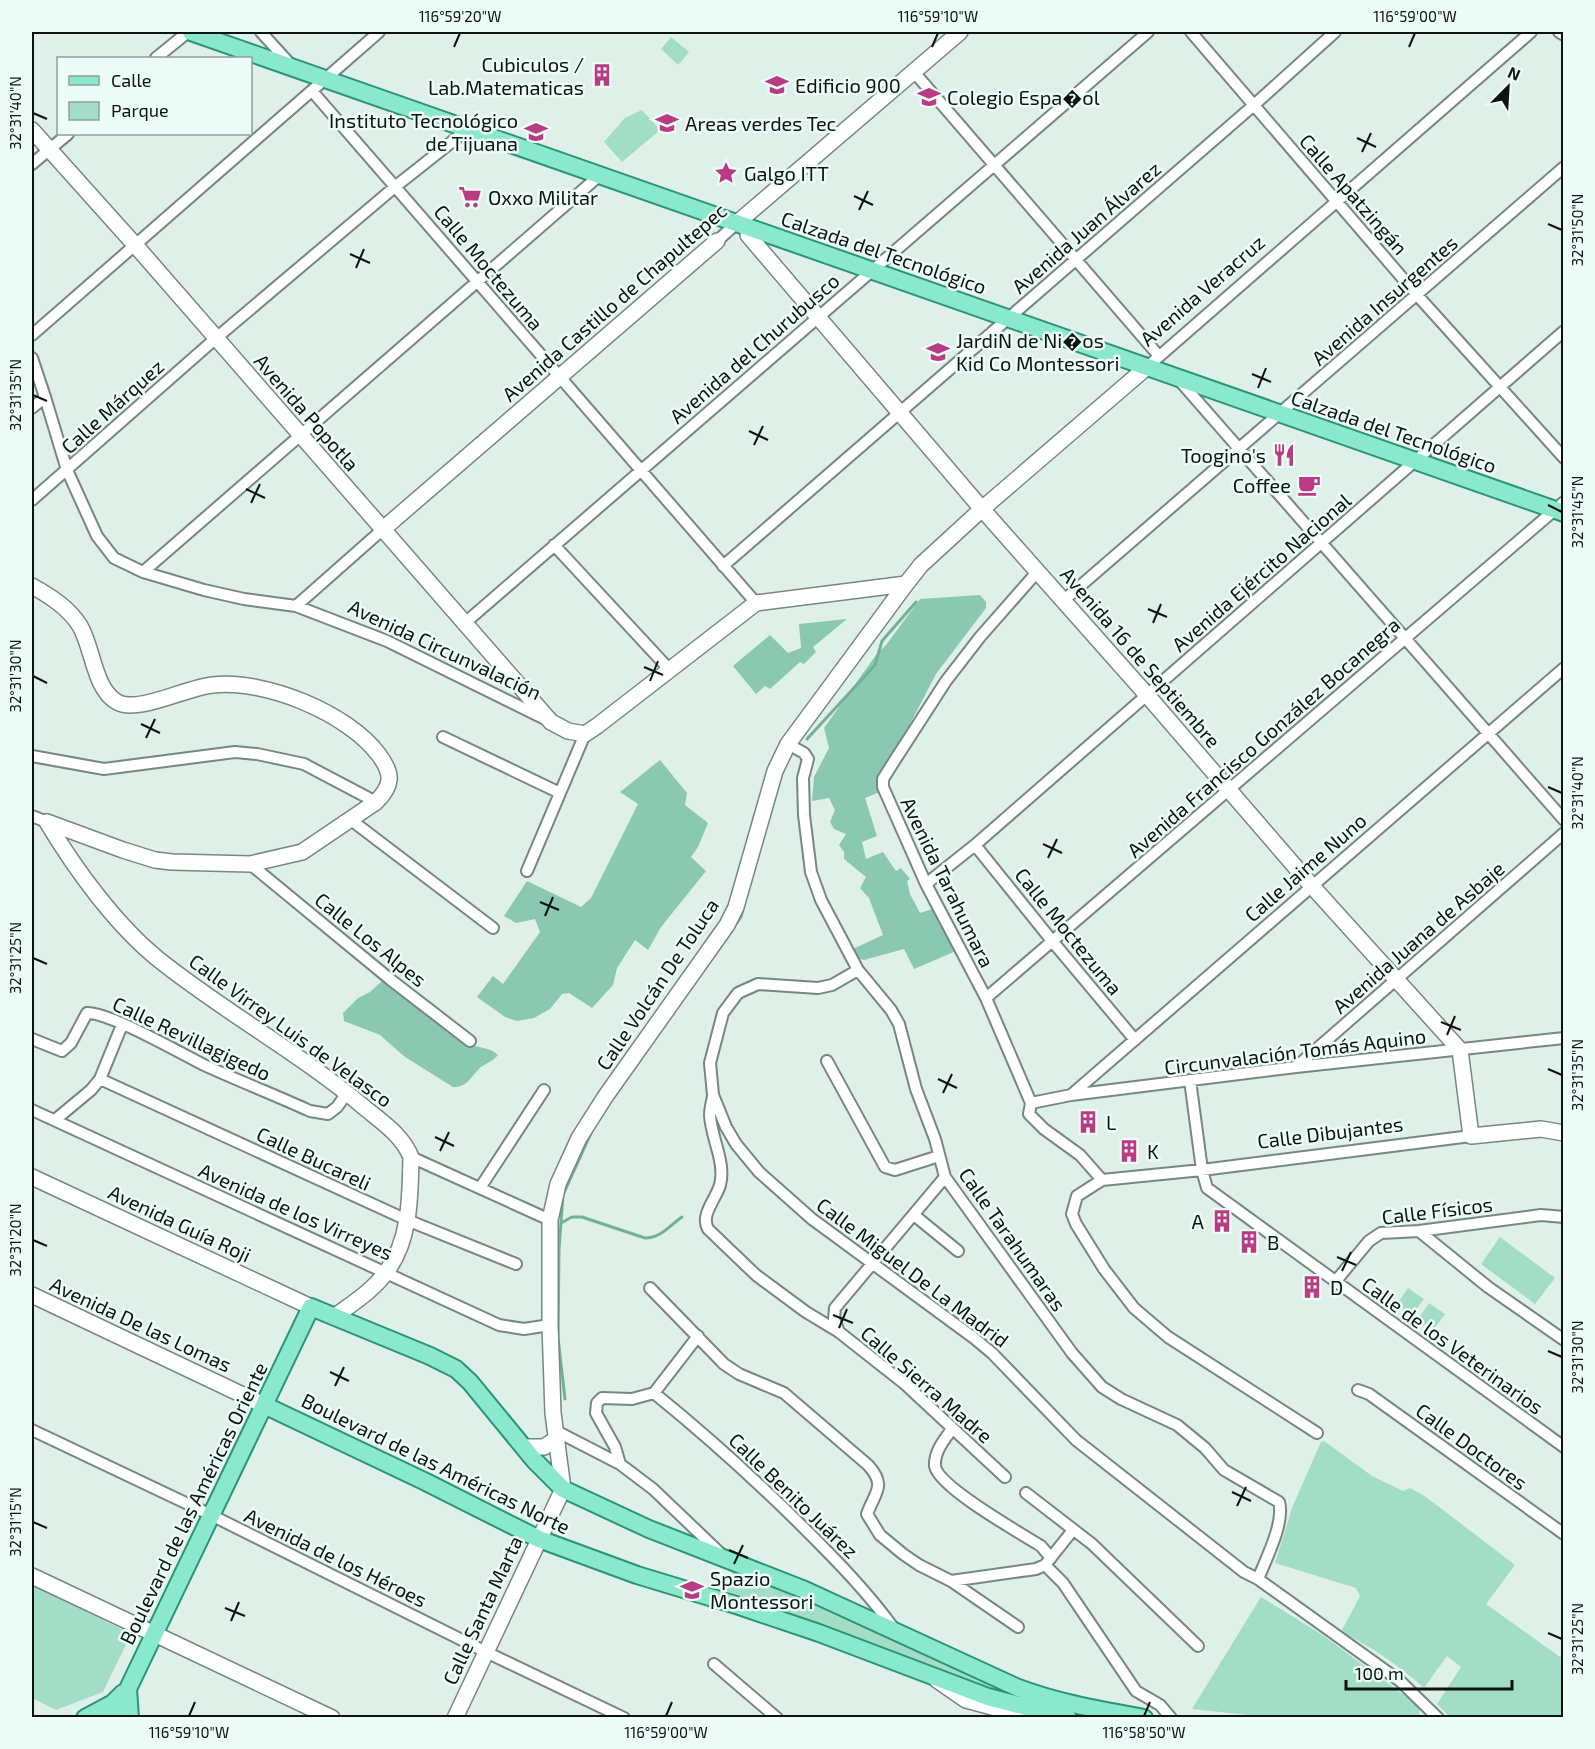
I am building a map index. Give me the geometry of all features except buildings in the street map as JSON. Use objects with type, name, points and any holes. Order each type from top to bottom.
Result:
[{"type":"main road","name":"Calzada del Tecnológico","points":[[190,32],[600,175],[742,229],[872,270],[1008,318],[1153,361],[1176,377],[1416,461],[1560,508]]},
{"type":"main road","name":"Boulevard de las Américas Norte","points":[[311,1307],[456,1369],[470,1382],[523,1448],[563,1489],[649,1529],[804,1590],[1039,1696],[1085,1708],[1144,1718]]},
{"type":"main road","name":"Boulevard de las Américas Oriente","points":[[114,1718],[311,1307]]},
{"type":"main road","name":"Boulevard de las Américas Norte","points":[[264,1405],[539,1539],[637,1575],[736,1605],[819,1634],[1009,1704],[1068,1718]]},
{"type":"main road","points":[[85,1718],[113,1703],[128,1689]]},
{"type":"main road","points":[[128,1689],[130,1718]]},
{"type":"street","points":[[157,57],[190,32]]},
{"type":"street","points":[[261,32],[292,67]]},
{"type":"street","points":[[32,335],[380,32]]},
{"type":"street","name":"Avenida Castillo de Chapultepec","points":[[296,606],[717,241],[742,229],[960,32]]},
{"type":"street","name":"Avenida del Churubusco","points":[[466,622],[1148,32]]},
{"type":"street","name":"Calle Apatzingán","points":[[1191,32],[1417,294],[1563,458]]},
{"type":"street","name":"Avenida Juan Álvarez","points":[[723,566],[1335,32]]},
{"type":"street","name":"Avenida Veracruz","points":[[906,584],[921,565],[982,509],[1531,32]]},
{"type":"street","points":[[1559,32],[1563,35]]},
{"type":"street","points":[[914,72],[1076,260],[1153,361]]},
{"type":"street","name":"Calle Moctezuma","points":[[312,91],[756,603]]},
{"type":"street","name":"Avenida Popotla","points":[[32,129],[382,530],[466,622],[551,722]]},
{"type":"street","name":"Calle Márquez","points":[[32,500],[215,339],[396,186],[468,129]]},
{"type":"street","points":[[32,164],[67,135]]},
{"type":"street","name":"Avenida Insurgentes","points":[[1064,600],[1563,167]]},
{"type":"street","points":[[143,572],[600,175]]},
{"type":"street","name":"Avenida 16 de Septiembre","points":[[742,229],[982,509],[1311,885],[1460,1050]]},
{"type":"street","name":"Avenida Ejército Nacional","points":[[926,884],[975,845],[1563,331]]},
{"type":"street","name":"Avenida Circunvalación","points":[[32,358],[67,470],[101,544],[114,558],[143,572],[204,590],[244,599],[296,606],[387,641],[568,731],[585,734]]},
{"type":"street","points":[[1176,377],[1563,820]]},
{"type":"street","points":[[32,408],[45,397]]},
{"type":"street","name":"Avenida Francisco González Bocanegra","points":[[986,998],[1404,638],[1560,508]]},
{"type":"street","points":[[554,545],[669,669]]},
{"type":"street","name":"Avenida Tarahumara","points":[[1038,571],[980,637],[946,681],[884,779],[883,787],[926,884],[986,998],[1031,1103],[1029,1113],[1044,1129],[1080,1155],[1102,1180]]},
{"type":"street","points":[[526,871],[585,734],[756,603],[906,584]]},
{"type":"street","name":"Calle Volcán De Toluca","points":[[563,1489],[553,1413],[550,1325],[550,1220],[558,1184],[579,1138],[605,1097],[727,925],[736,907],[775,771],[788,744],[906,584]]},
{"type":"street","points":[[32,586],[61,605],[80,626],[102,685],[114,701],[123,705],[135,706],[199,687],[229,684],[262,688],[304,702],[329,715],[369,742],[389,768],[391,777],[383,795],[376,802],[302,852],[250,864],[155,860],[32,816]]},
{"type":"street","name":"Calle Jaime Nuno","points":[[1071,1095],[1563,668]]},
{"type":"street","points":[[443,736],[560,793]]},
{"type":"street","name":"Calle Tarahumaras","points":[[788,744],[804,753],[808,759],[803,778],[804,815],[811,872],[821,900],[858,970],[891,1010],[899,1024],[916,1089],[945,1177],[1072,1353],[1102,1387],[1121,1399],[1177,1425],[1205,1448],[1224,1470],[1280,1502],[1282,1509],[1276,1533],[1258,1579]]},
{"type":"street","points":[[32,756],[104,769],[235,752],[257,754],[304,764],[376,802]]},
{"type":"street","points":[[351,820],[493,928]]},
{"type":"street","name":"Calle Virrey Luis de Velasco","points":[[47,822],[85,878],[136,940],[213,1000],[347,1093],[398,1135],[411,1157]]},
{"type":"street","name":"Avenida Juana de Asbaje","points":[[1296,1068],[1563,833]]},
{"type":"street","name":"Calle Moctezuma","points":[[975,845],[1135,1040]]},
{"type":"street","name":"Calle Los Alpes","points":[[250,864],[391,980],[470,1041]]},
{"type":"street","name":"Calle Miguel De La Madrid","points":[[858,970],[847,978],[825,986],[758,984],[738,993],[723,1013],[710,1063],[713,1095],[726,1127],[736,1144],[759,1172],[812,1219],[992,1353],[1076,1440],[1244,1572],[1258,1579],[1400,1681],[1438,1718]]},
{"type":"street","name":"Calle Revillagigedo","points":[[32,1039],[62,1051],[71,1043],[87,1013],[100,1014],[207,1066],[310,1111],[328,1114],[337,1107],[347,1093]]},
{"type":"street","points":[[55,1120],[91,1090],[100,1079],[122,1024]]},
{"type":"street","name":"Circunvalación Tomás Aquino","points":[[1031,1103],[1071,1095],[1190,1080],[1563,1038]]},
{"type":"street","points":[[1460,1050],[1471,1136]]},
{"type":"street","points":[[827,1061],[885,1167],[895,1170],[939,1156]]},
{"type":"street","name":"Calle Bucareli","points":[[100,1079],[407,1220],[516,1263]]},
{"type":"street","name":"Calle de los Veterinarios","points":[[1190,1080],[1202,1170],[1207,1188],[1563,1448]]},
{"type":"street","points":[[480,1188],[544,1090]]},
{"type":"street","name":"Calle Sierra Madre","points":[[713,1095],[710,1114],[721,1166],[720,1184],[706,1216],[705,1224],[738,1260],[756,1275],[839,1332],[905,1384],[1005,1477]]},
{"type":"street","name":"Avenida de los Virreyes","points":[[32,1110],[500,1325],[524,1329],[550,1325]]},
{"type":"street","name":"Calle Dibujantes","points":[[1102,1180],[1202,1170],[1471,1136],[1541,1129],[1563,1132]]},
{"type":"street","points":[[334,1317],[360,1298],[386,1272],[397,1253],[407,1220],[411,1157],[550,1220]]},
{"type":"street","name":"Avenida Guía Roji","points":[[32,1177],[311,1307]]},
{"type":"street","points":[[839,1332],[834,1319],[835,1308],[945,1177]]},
{"type":"street","points":[[1102,1180],[1077,1196],[1072,1214],[1104,1269],[1134,1308],[1168,1337],[1317,1433]]},
{"type":"street","points":[[914,1215],[958,1251]]},
{"type":"street","name":"Calle Físicos","points":[[1335,1282],[1374,1236],[1381,1233],[1419,1231],[1541,1215],[1563,1217]]},
{"type":"street","points":[[1419,1231],[1488,1287],[1563,1340]]},
{"type":"street","points":[[650,1288],[724,1364],[739,1374],[784,1393],[868,1465],[879,1479],[879,1486],[867,1514],[880,1535],[919,1565],[951,1581],[1018,1627]]},
{"type":"street","name":"Avenida De las Lomas","points":[[32,1295],[264,1405]]},
{"type":"street","points":[[620,1464],[615,1447],[596,1413],[597,1403],[602,1398],[632,1399],[654,1393],[698,1336]]},
{"type":"street","name":"Calle Doctores","points":[[1359,1389],[1563,1534]]},
{"type":"street","name":"Calle Benito Juárez","points":[[654,1393],[709,1438],[765,1490],[854,1578],[897,1633]]},
{"type":"street","points":[[952,1429],[938,1451],[935,1467],[938,1474],[958,1493],[1041,1546],[1048,1562],[1136,1691],[1160,1705],[1171,1718]]},
{"type":"street","name":"Avenida de los Héroes","points":[[32,1430],[211,1515],[624,1718]]},
{"type":"street","points":[[523,1448],[544,1446],[556,1435],[620,1464],[653,1489],[727,1560]]},
{"type":"street","name":"Calle Santa Marta","points":[[455,1718],[563,1489]]},
{"type":"street","points":[[1026,1493],[1092,1544],[1198,1646]]},
{"type":"street","points":[[951,1581],[1036,1569],[1048,1562],[1073,1530]]},
{"type":"street","points":[[32,1576],[332,1718]]},
{"type":"street","points":[[714,1664],[777,1718]]},
{"type":"street","points":[[935,1678],[966,1700],[1033,1718]]},
{"type":"green space","points":[[671,37],[689,52],[678,65],[661,49]]},
{"type":"green space","points":[[642,110],[660,130],[622,162],[604,142],[625,118]]},
{"type":"green space","points":[[980,595],[986,602],[986,608],[936,674],[910,724],[896,765],[883,784],[885,790],[865,798],[877,836],[862,842],[866,859],[883,852],[896,871],[901,868],[910,879],[907,881],[910,894],[920,913],[935,908],[956,951],[914,969],[904,949],[864,960],[857,958],[853,949],[883,935],[869,898],[860,888],[866,877],[844,859],[844,852],[839,845],[846,834],[834,829],[830,822],[835,810],[829,798],[812,801],[814,777],[829,748],[824,728],[876,655],[920,599]]},
{"type":"green space","points":[[847,619],[813,647],[816,652],[804,664],[800,662],[770,689],[765,686],[756,694],[733,666],[770,635],[788,653],[801,648],[799,624]]},
{"type":"green space","points":[[660,760],[687,793],[685,805],[708,823],[691,857],[706,871],[661,927],[648,950],[635,940],[617,968],[613,985],[592,1008],[569,993],[562,994],[550,1009],[534,1018],[517,1021],[505,1017],[477,997],[493,976],[503,984],[540,932],[535,919],[516,923],[504,916],[527,881],[581,907],[591,898],[638,804],[620,792]]},
{"type":"green space","points":[[382,981],[421,1005],[470,1044],[489,1049],[498,1055],[481,1067],[466,1083],[453,1087],[405,1057],[380,1035],[344,1021],[343,1013],[358,998],[370,992]]},
{"type":"green space","points":[[1500,1237],[1555,1278],[1535,1304],[1481,1264]]},
{"type":"green space","points":[[1408,1288],[1424,1299],[1412,1315],[1397,1304]]},
{"type":"green space","points":[[1429,1303],[1445,1314],[1433,1330],[1418,1319]]},
{"type":"green space","points":[[1324,1441],[1372,1476],[1403,1491],[1410,1488],[1426,1497],[1515,1565],[1486,1604],[1560,1657],[1563,1654],[1563,1717],[1450,1717],[1437,1704],[1461,1667],[1447,1656],[1424,1688],[1384,1657],[1341,1632],[1360,1596],[1356,1588],[1275,1563],[1292,1508],[1321,1442]]},
{"type":"green space","points":[[734,1569],[799,1594],[1042,1702],[997,1691],[726,1591]]},
{"type":"green space","points":[[32,1585],[131,1634],[103,1692],[56,1710],[32,1698]]},
{"type":"green space","points":[[1261,1597],[1321,1634],[1420,1707],[1419,1718],[1276,1718],[1192,1709]]},
{"type":"waterway","points":[[807,739],[875,665],[882,641],[916,602]]},
{"type":"waterway","points":[[734,927],[743,909]]},
{"type":"waterway","points":[[565,1399],[558,1338],[559,1249],[563,1195],[592,1131]]},
{"type":"waterway","points":[[561,1223],[572,1217],[582,1217],[645,1238],[660,1234],[682,1217]]},
{"type":"place","name":"Cubiculos / Lab.Matematicas","points":[[602,75]]},
{"type":"place","name":"Edificio 900","points":[[777,85]]},
{"type":"place","name":"Colegio Espa�ol","points":[[929,97]]},
{"type":"place","name":"Areas verdes Tec","points":[[667,123]]},
{"type":"place","name":"Instituto Tecnológico de Tijuana","points":[[536,132]]},
{"type":"place","name":"Galgo ITT","points":[[726,173]]},
{"type":"place","name":"Oxxo Militar","points":[[470,197]]},
{"type":"place","name":"JardiN de Ni�os Kid Co Montessori","points":[[938,352]]},
{"type":"place","name":"Toogino's","points":[[1284,455]]},
{"type":"place","name":"Coffee","points":[[1309,485]]},
{"type":"place","name":"L","points":[[1088,1122]]},
{"type":"place","name":"K","points":[[1129,1151]]},
{"type":"place","name":"A","points":[[1222,1221]]},
{"type":"place","name":"B","points":[[1249,1242]]},
{"type":"place","name":"D","points":[[1312,1287]]},
{"type":"place","name":"Spazio Montessori","points":[[692,1590]]}]
